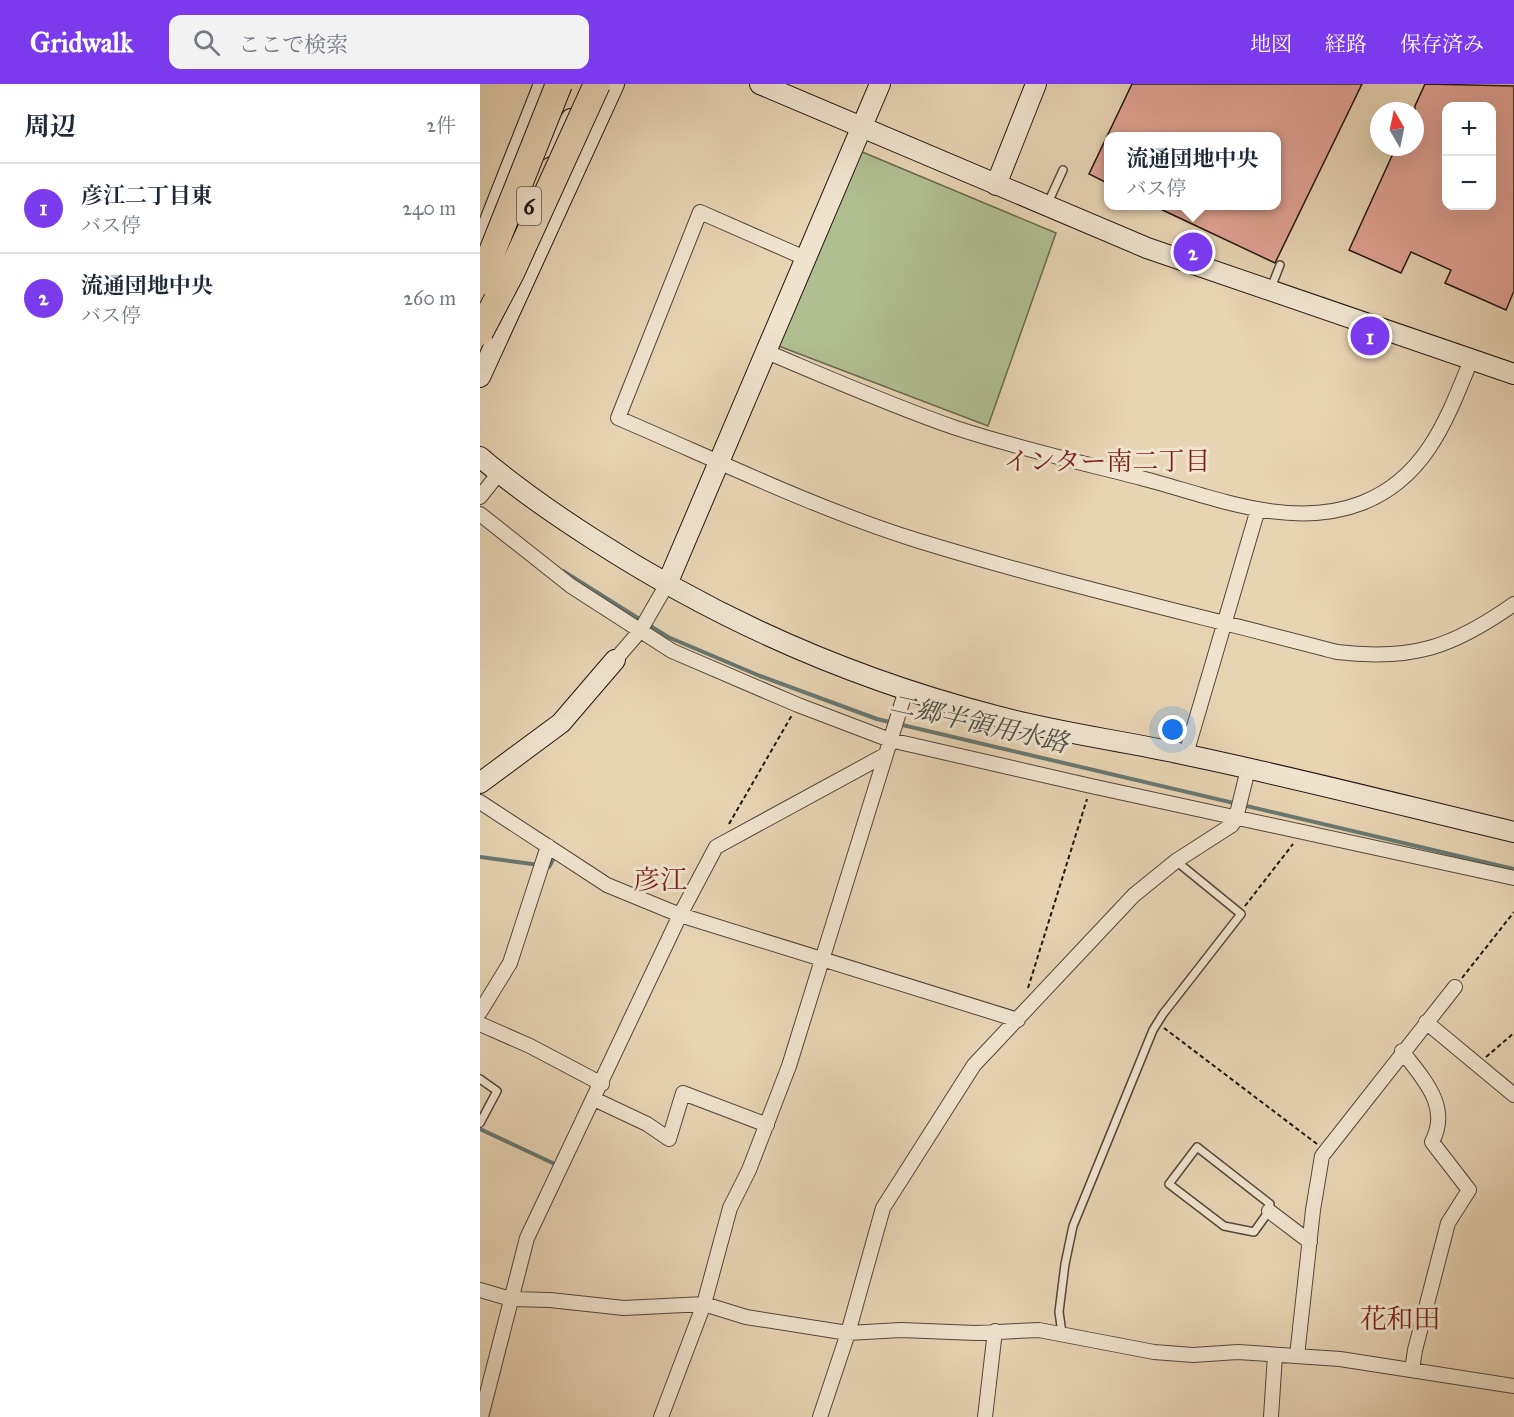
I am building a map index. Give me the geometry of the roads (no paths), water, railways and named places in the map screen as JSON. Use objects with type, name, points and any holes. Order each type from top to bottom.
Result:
[{"type":"highway","name":"6","points":[[480,282],[560,84]]},
{"type":"highway","name":"6","points":[[480,331],[580,84]]},
{"type":"highway","points":[[480,331],[512,273],[597,84]]},
{"type":"street","points":[[480,246],[484,228],[544,84]]},
{"type":"street","points":[[513,162],[558,141],[567,130],[587,84]]},
{"type":"street","points":[[480,377],[614,84]]},
{"type":"street","points":[[760,84],[1147,248],[1514,374]]},
{"type":"street","points":[[480,783],[561,723],[640,631],[655,608],[767,352],[805,258],[863,129],[880,84]]},
{"type":"street","points":[[996,185],[1036,84]]},
{"type":"street","points":[[484,228],[563,194]]},
{"type":"street","points":[[805,258],[700,212],[618,418],[915,539],[1036,574],[1337,652],[1372,656],[1396,655],[1445,645],[1482,626],[1514,604]]},
{"type":"street","points":[[767,352],[874,397],[957,428],[1258,509],[1310,515],[1340,510],[1363,502],[1399,483],[1425,457],[1445,425],[1471,360]]},
{"type":"street","points":[[480,457],[489,485],[586,534],[667,584],[769,637],[903,699],[1186,754],[1246,776],[1514,832]]},
{"type":"street","points":[[1186,754],[1258,509]]},
{"type":"street","points":[[480,514],[571,586],[672,651],[798,705],[890,740],[1514,878]]},
{"type":"street","points":[[661,1417],[704,1304],[730,1208],[767,1125],[789,1066],[903,699]]},
{"type":"street","points":[[481,1417],[527,1238],[602,1084],[680,915],[716,847],[885,755]]},
{"type":"street","points":[[820,1417],[848,1333],[882,1208],[974,1065],[1122,907],[1176,861],[1224,831],[1236,818],[1246,776]]},
{"type":"street","points":[[480,802],[608,885],[680,915],[1018,1020]]},
{"type":"street","points":[[480,1012],[510,963],[548,846]]},
{"type":"street","points":[[1298,1356],[1312,1210],[1325,1151],[1455,987]]},
{"type":"street","points":[[1426,1022],[1514,1095]]},
{"type":"street","points":[[480,1024],[530,1046],[602,1084]]},
{"type":"street","points":[[1402,1051],[1433,1093],[1439,1106],[1437,1127],[1432,1142],[1469,1190],[1448,1223],[1415,1350],[1412,1370]]},
{"type":"street","points":[[594,1099],[647,1124],[669,1139],[683,1092],[767,1125]]},
{"type":"street","points":[[1269,1211],[1310,1242]]},
{"type":"street","points":[[480,1290],[511,1299],[550,1300],[624,1308],[704,1304],[746,1317],[848,1333],[1017,1329],[1062,1333],[1155,1352],[1193,1355],[1238,1352],[1298,1356],[1412,1370],[1514,1386]]},
{"type":"street","points":[[985,1417],[995,1331]]},
{"type":"street","points":[[1271,1417],[1275,1355]]},
{"type":"lane","points":[[1046,207],[1063,170]]},
{"type":"lane","points":[[1270,291],[1280,265]]},
{"type":"lane","points":[[1062,1333],[1059,1312],[1073,1226],[1157,1022],[1240,913],[1176,861]]},
{"type":"lane","points":[[480,1079],[497,1091],[480,1123]]},
{"type":"lane","points":[[1197,1147],[1270,1204],[1269,1211],[1254,1232],[1224,1226],[1170,1184],[1197,1147]]},
{"type":"waterway","name":"二郷半領用水路","points":[[563,571],[668,637],[760,676],[877,719],[1514,869]]},
{"type":"waterway","points":[[546,867],[549,867],[555,856]]},
{"type":"waterway","points":[[480,857],[539,865]]},
{"type":"waterway","points":[[480,1129],[557,1165]]},
{"type":"place","name":"流通団地中央","points":[[1193,252]]},
{"type":"place","name":"彦江二丁目東","points":[[1370,336]]},
{"type":"district","name":"インター南二丁目","points":[[1107,461]]},
{"type":"district","name":"彦江","points":[[660,879]]},
{"type":"district","name":"花和田","points":[[1400,1318]]}]
